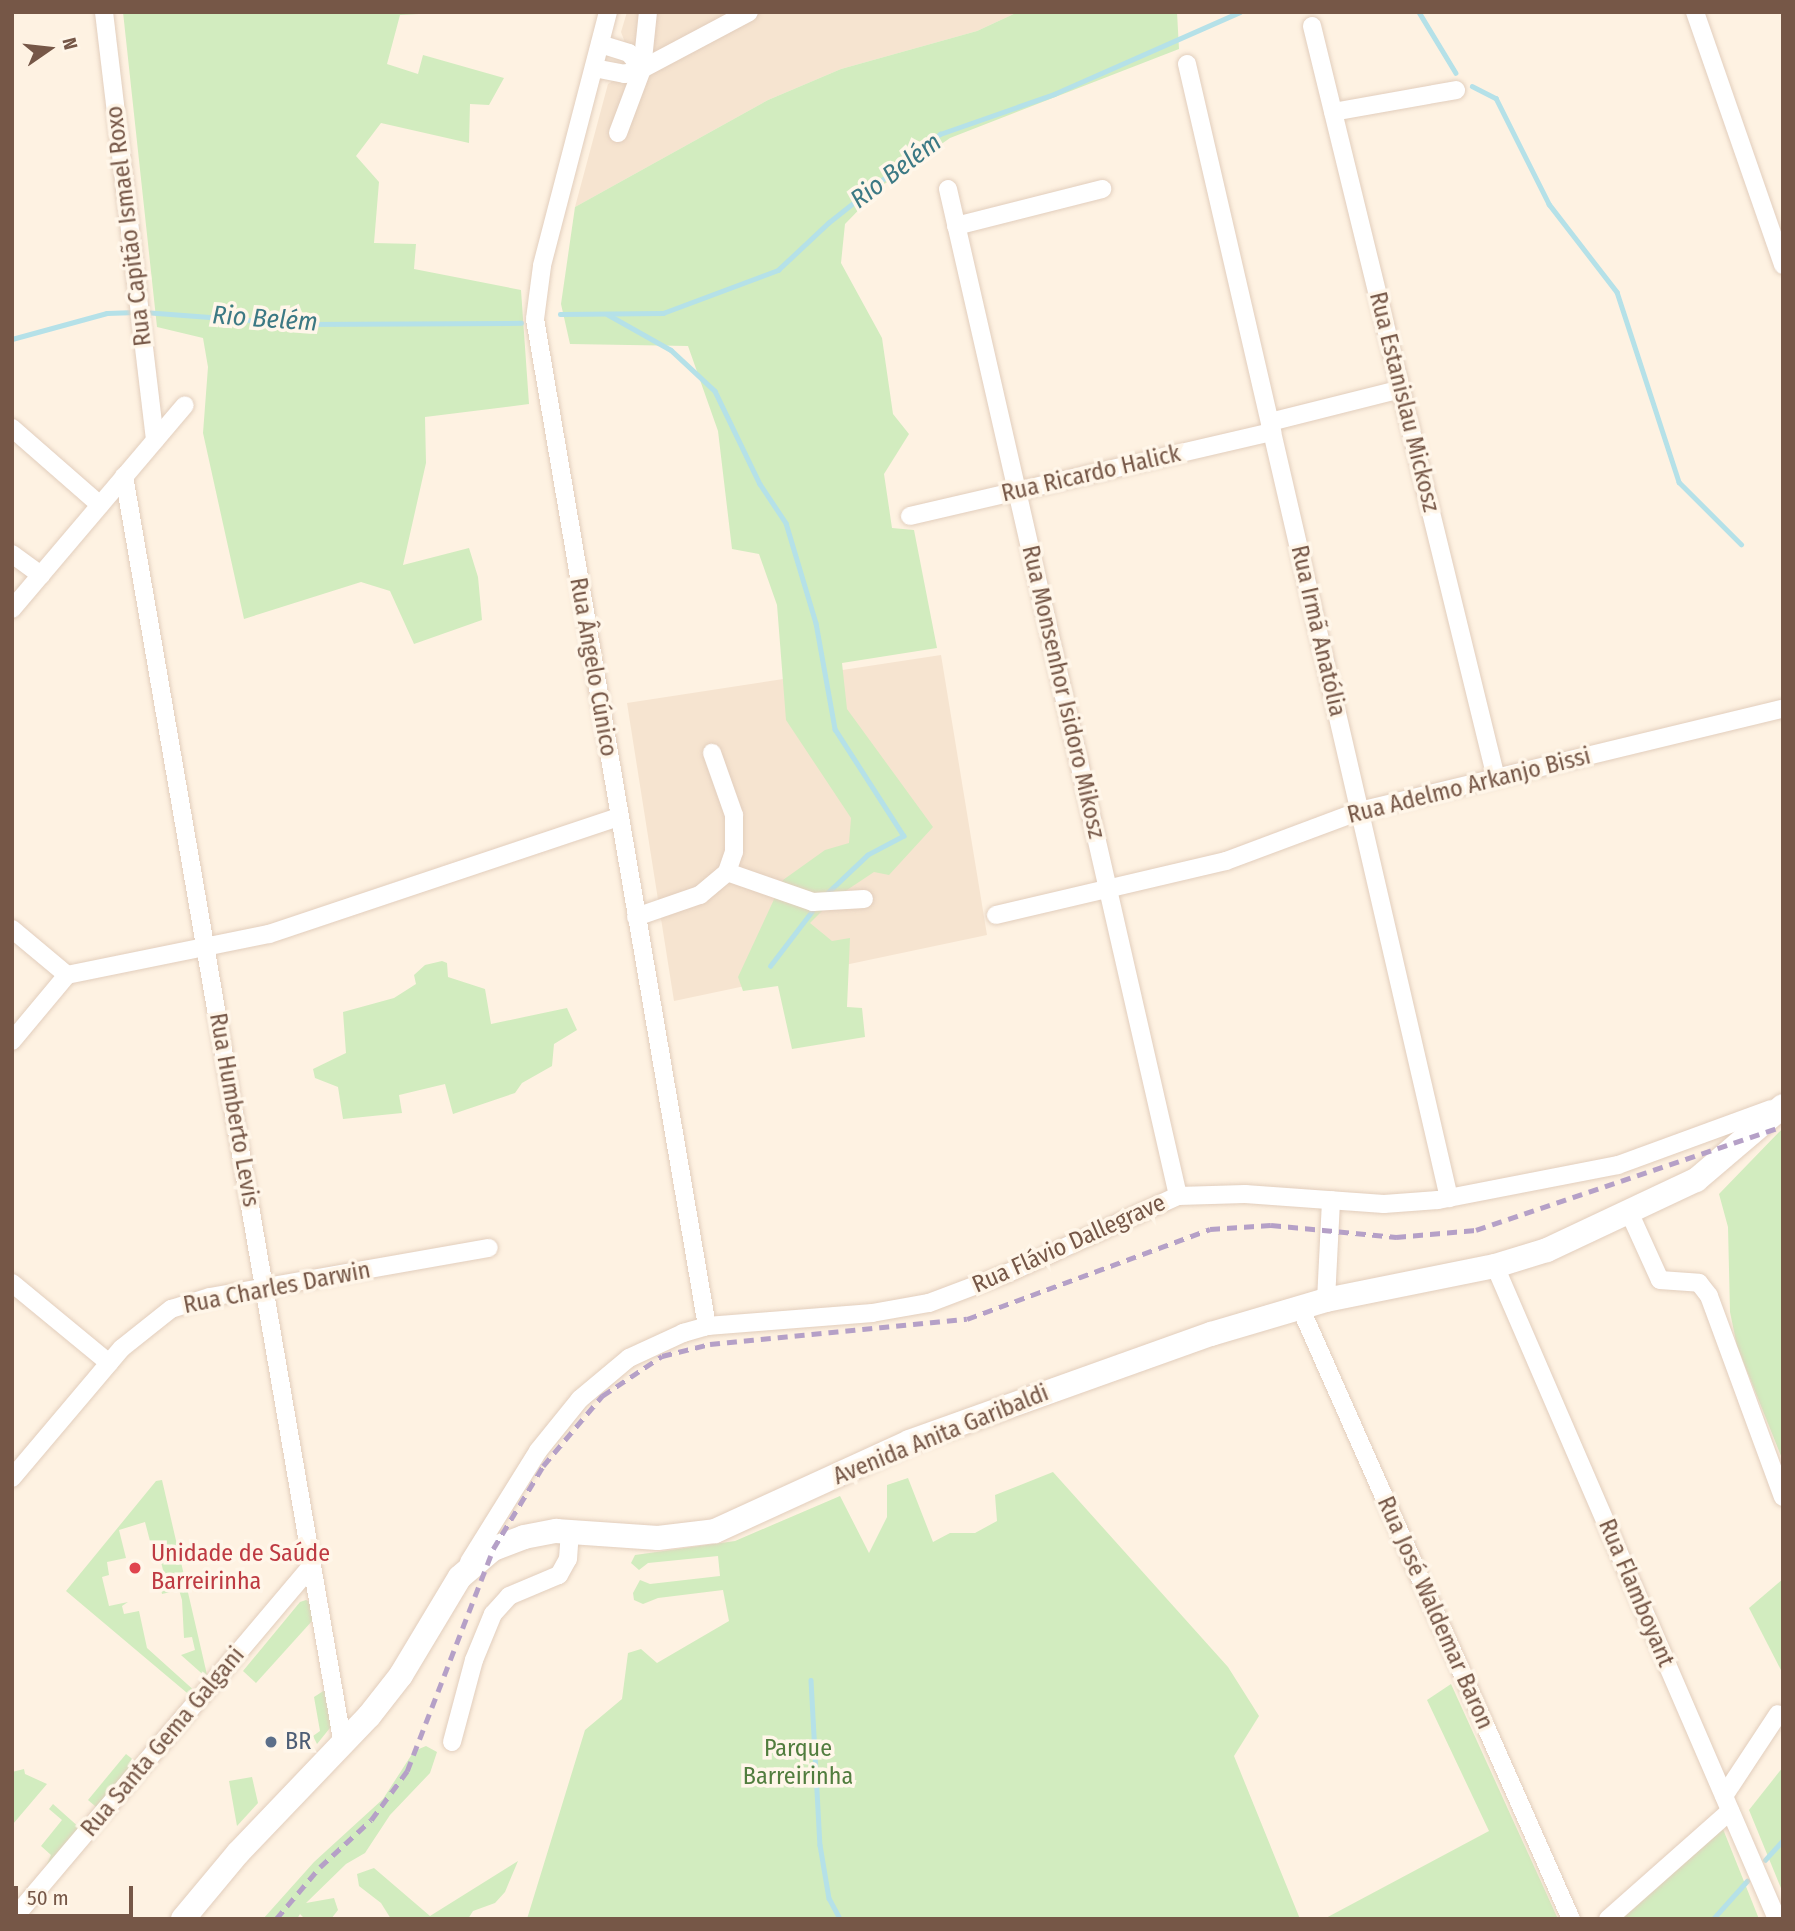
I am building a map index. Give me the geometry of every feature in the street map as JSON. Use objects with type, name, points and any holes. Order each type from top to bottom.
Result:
[{"type":"main road","name":"Avenida Anita Garibaldi","points":[[183,1919],[238,1853],[343,1745],[401,1675],[460,1577],[510,1541],[570,1531],[658,1538],[715,1531],[909,1442],[1300,1307],[1495,1266],[1574,1240],[1696,1180],[1783,1105]]},
{"type":"street","name":"Rua Capitão Ismael Roxo","points":[[104,12],[155,440]]},
{"type":"street","name":"Rua Ângelo Cúnico","points":[[608,12],[542,266],[535,320],[707,1326]]},
{"type":"street","points":[[618,133],[642,69],[648,12]]},
{"type":"street","points":[[594,68],[624,74],[642,69],[749,12]]},
{"type":"street","points":[[1695,12],[1783,265]]},
{"type":"street","name":"Rua Estanislau Mickosz","points":[[1312,26],[1496,778]]},
{"type":"street","points":[[600,44],[629,53],[642,69]]},
{"type":"street","name":"Rua Irmã Anatólia","points":[[1187,64],[1449,1198]]},
{"type":"street","points":[[1333,112],[1456,90]]},
{"type":"street","name":"Rua Monsenhor Isidoro Mikosz","points":[[948,189],[1178,1196]]},
{"type":"street","points":[[956,226],[1102,189]]},
{"type":"street","name":"Rua Ricardo Halick","points":[[910,516],[1271,427],[1401,389]]},
{"type":"street","points":[[12,609],[185,405]]},
{"type":"street","points":[[12,428],[100,505]]},
{"type":"street","name":"Rua Humberto Levis","points":[[124,476],[343,1745]]},
{"type":"street","points":[[12,554],[41,575]]},
{"type":"street","name":"Rua Adelmo Arkanjo Bissi","points":[[996,915],[1243,855],[1360,811],[1783,709]]},
{"type":"street","points":[[636,917],[700,895],[727,872],[734,852],[734,815],[712,753]]},
{"type":"street","points":[[12,1041],[67,975],[206,948],[287,928],[619,817]]},
{"type":"street","points":[[727,872],[813,902],[834,904],[864,899]]},
{"type":"street","points":[[12,929],[67,975]]},
{"type":"street","name":"Rua Flávio Dallegrave","points":[[460,1577],[538,1451],[580,1399],[629,1358],[655,1344],[707,1326],[872,1313],[929,1303],[1008,1273],[1178,1196],[1231,1193],[1404,1203],[1449,1198],[1618,1165],[1783,1105]]},
{"type":"street","points":[[1326,1300],[1331,1200]]},
{"type":"street","points":[[1630,1214],[1660,1280],[1699,1283],[1709,1296],[1783,1497]]},
{"type":"street","name":"Rua Charles Darwin","points":[[12,1478],[108,1363],[137,1333],[171,1309],[264,1288],[489,1248]]},
{"type":"street","name":"Rua Flamboyant","points":[[1495,1266],[1777,1919]]},
{"type":"street","points":[[12,1283],[108,1363]]},
{"type":"street","name":"Rua José Waldemar Baron","points":[[1300,1307],[1571,1919]]},
{"type":"street","points":[[452,1742],[479,1644],[493,1614],[509,1596],[559,1575],[568,1559],[570,1531]]},
{"type":"street","name":"Rua Santa Gema Galgani","points":[[13,1919],[312,1565]]},
{"type":"street","points":[[1608,1919],[1727,1803],[1778,1714]]},
{"type":"shaded area","points":[[627,12],[1018,12],[977,31],[841,69],[768,100],[575,207],[608,84],[624,74],[629,53],[621,32]]},
{"type":"shaded area","points":[[941,655],[987,935],[674,1001],[627,703]]},
{"type":"green space","points":[[123,12],[456,12],[400,15],[387,64],[418,74],[423,55],[504,78],[489,105],[470,104],[469,143],[381,123],[356,156],[379,182],[374,243],[416,244],[414,269],[521,290],[529,404],[425,417],[426,463],[403,565],[469,548],[478,577],[482,620],[414,644],[390,591],[361,582],[244,619],[203,433],[208,367],[203,338],[157,327]]},
{"type":"green space","points":[[1018,12],[1177,12],[1179,49],[950,138],[883,185],[845,224],[841,263],[882,338],[893,414],[909,434],[884,474],[892,528],[914,530],[937,648],[842,663],[847,709],[933,827],[889,875],[874,872],[835,898],[810,923],[832,941],[850,938],[847,1007],[862,1008],[865,1037],[792,1049],[778,986],[743,991],[738,977],[783,880],[825,850],[849,843],[851,818],[786,720],[777,605],[759,554],[732,549],[718,431],[688,346],[570,344],[561,304],[575,207],[768,100],[841,69],[977,31]]},
{"type":"green space","points":[[442,961],[447,963],[448,977],[485,989],[491,1024],[567,1008],[577,1030],[554,1044],[552,1066],[522,1083],[515,1093],[453,1114],[445,1084],[399,1095],[402,1113],[343,1119],[338,1087],[315,1078],[313,1069],[346,1053],[343,1012],[394,998],[416,984],[414,975],[425,965]]},
{"type":"green space","points":[[1783,1128],[1783,1461],[1737,1346],[1730,1312],[1728,1227],[1719,1194]]},
{"type":"green space","name":"Parque Barreirinha","points":[[1053,1472],[1228,1667],[1259,1716],[1234,1756],[1300,1919],[527,1919],[585,1730],[622,1699],[628,1653],[641,1649],[657,1663],[729,1621],[723,1590],[658,1598],[643,1604],[634,1600],[633,1593],[640,1580],[650,1584],[720,1576],[718,1556],[648,1563],[639,1570],[631,1563],[635,1555],[735,1541],[840,1496],[869,1553],[887,1517],[887,1485],[908,1478],[933,1542],[950,1533],[975,1533],[997,1521],[995,1495]]},
{"type":"green space","points":[[162,1480],[208,1679],[181,1655],[195,1650],[192,1637],[184,1638],[182,1600],[179,1590],[162,1594],[160,1584],[166,1582],[161,1562],[156,1564],[145,1522],[119,1530],[126,1558],[107,1562],[109,1575],[102,1577],[109,1606],[128,1602],[122,1606],[124,1614],[139,1611],[147,1648],[197,1693],[193,1698],[66,1591],[156,1481]]},
{"type":"green space","points":[[1783,1579],[1783,1674],[1749,1608]]},
{"type":"green space","points":[[306,1600],[312,1603],[312,1621],[256,1683],[243,1671],[300,1602]]},
{"type":"green space","points":[[1451,1684],[1558,1919],[1324,1919],[1489,1831],[1427,1700]]},
{"type":"green space","points":[[328,1688],[334,1723],[317,1744],[313,1736],[320,1731],[314,1697]]},
{"type":"green space","points":[[426,1746],[437,1752],[430,1773],[390,1815],[365,1853],[346,1864],[306,1903],[334,1898],[338,1910],[331,1919],[305,1919],[300,1914],[297,1919],[263,1919],[314,1862],[383,1799],[414,1751]]},
{"type":"green space","points":[[126,1754],[140,1765],[102,1812],[88,1800]]},
{"type":"green space","points":[[1783,1767],[1783,1893],[1749,1810]]},
{"type":"green space","points":[[24,1769],[25,1774],[47,1784],[13,1824],[12,1772]]},
{"type":"green space","points":[[252,1777],[258,1803],[237,1826],[229,1781]]},
{"type":"green space","points":[[53,1804],[81,1829],[43,1873],[51,1855],[41,1846],[62,1820],[49,1809]]},
{"type":"green space","points":[[1723,1829],[1759,1919],[1622,1919]]},
{"type":"green space","points":[[518,1861],[505,1892],[495,1903],[473,1911],[468,1919],[391,1919],[381,1903],[359,1886],[357,1874],[374,1868],[430,1916]]},
{"type":"waterway","name":"Rio Belém","points":[[560,314],[663,313],[778,270],[828,223],[940,134],[1054,94],[1240,12]]},
{"type":"waterway","points":[[1419,12],[1456,73]]},
{"type":"waterway","points":[[1472,86],[1496,98],[1549,204],[1617,292],[1679,482],[1741,544]]},
{"type":"waterway","name":"Rio Belém","points":[[12,339],[107,313],[136,312]]},
{"type":"waterway","name":"Rio Belém","points":[[144,312],[301,324],[521,323]]},
{"type":"waterway","points":[[607,314],[671,350],[715,391],[760,484],[786,523],[816,623],[835,729],[904,836],[868,855],[828,893]]},
{"type":"waterway","points":[[770,966],[812,911]]},
{"type":"waterway","points":[[811,1680],[820,1845],[829,1898],[840,1919]]},
{"type":"waterway","points":[[1765,1860],[1783,1840]]},
{"type":"waterway","points":[[1713,1919],[1747,1881]]},
{"type":"railway","points":[[276,1919],[320,1867],[371,1820],[407,1771],[493,1549],[543,1466],[602,1396],[662,1356],[710,1344],[967,1319],[1210,1229],[1271,1225],[1396,1237],[1476,1230],[1783,1126]]},
{"type":"place","name":"Unidade de Saúde Barreirinha","points":[[135,1568]]},
{"type":"place","name":"BR","points":[[271,1742]]}]
